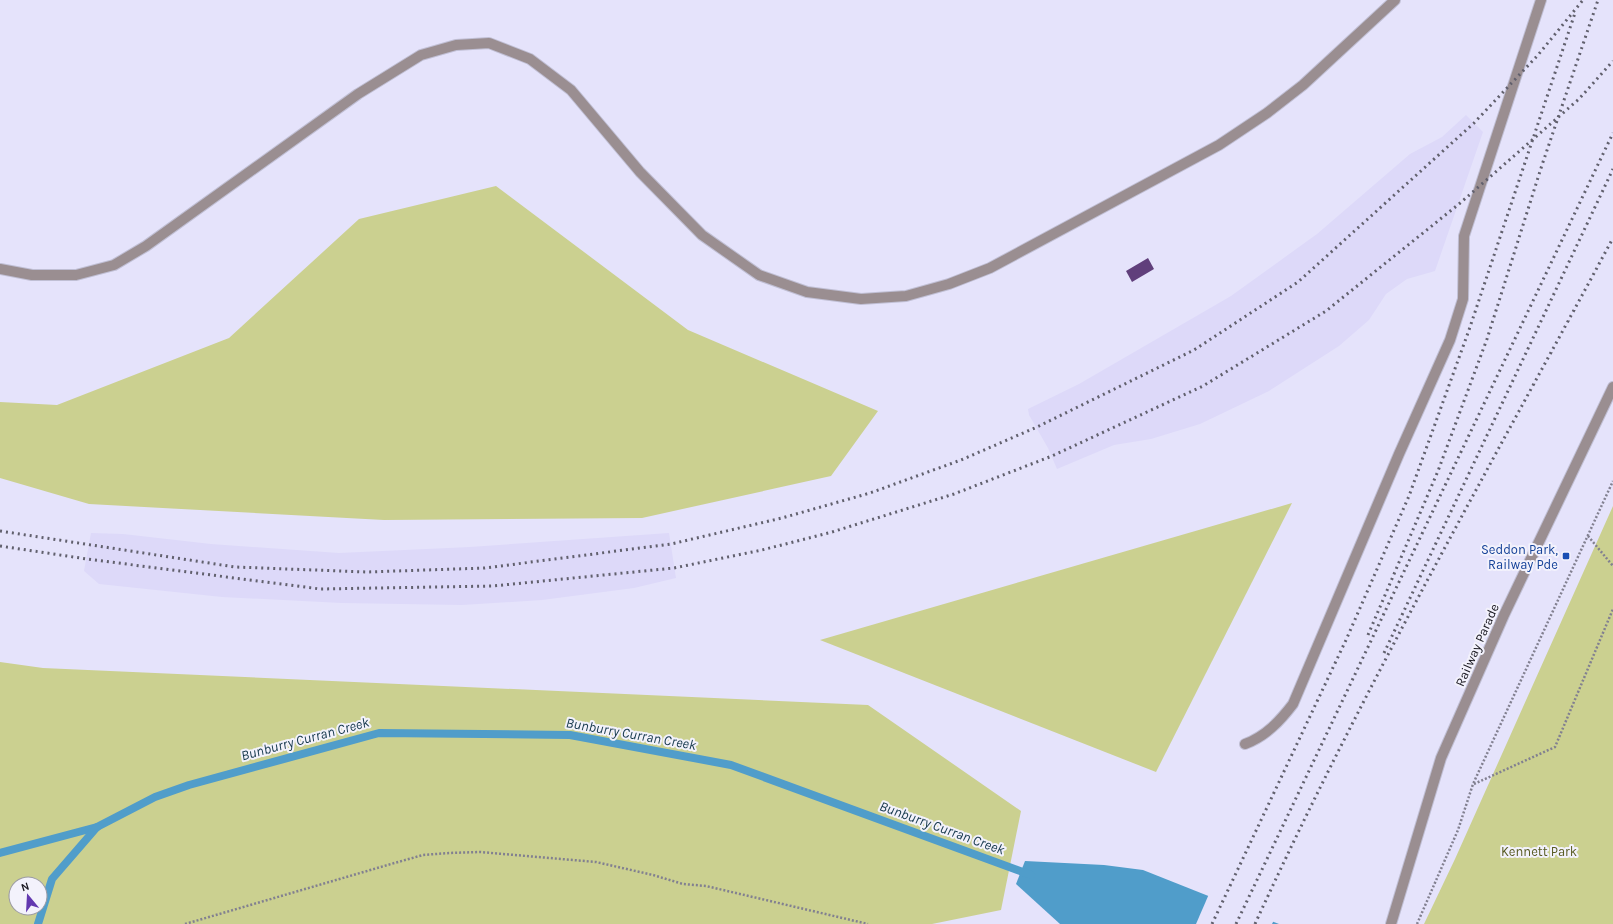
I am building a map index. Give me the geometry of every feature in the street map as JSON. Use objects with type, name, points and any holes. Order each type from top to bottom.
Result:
[{"type":"street","points":[[0,269],[32,275],[76,275],[114,265],[146,246],[358,94],[421,55],[456,45],[489,43],[530,59],[571,90],[640,172],[702,235],[759,275],[807,292],[861,298],[906,296],[949,284],[990,268],[1219,145],[1267,113],[1303,86],[1395,0]]},
{"type":"street","points":[[1245,744],[1266,733],[1281,720],[1293,704],[1399,454],[1450,340],[1463,299],[1464,236],[1541,0]]},
{"type":"street","name":"Railway Parade","points":[[1391,924],[1441,758],[1504,614],[1613,387]]},
{"type":"path","points":[[1417,924],[1458,830],[1473,784],[1613,481]]},
{"type":"path","points":[[1588,536],[1613,566]]},
{"type":"path","points":[[1473,784],[1555,747],[1613,609]]},
{"type":"path","points":[[185,924],[423,856],[480,852],[596,862],[654,875],[683,884],[706,886],[868,924]]},
{"type":"shaded area","points":[[1466,115],[1483,132],[1435,271],[1407,279],[1386,294],[1369,320],[1339,346],[1269,391],[1200,424],[1151,439],[1114,445],[1057,469],[1048,448],[1029,415],[1028,409],[1079,384],[1231,296],[1317,234],[1410,154],[1442,137]]},
{"type":"shaded area","points":[[91,533],[123,534],[211,544],[339,553],[470,547],[669,533],[676,578],[634,588],[542,600],[462,605],[342,603],[222,597],[99,584],[84,571]]},
{"type":"green space","points":[[496,186],[688,330],[878,411],[831,476],[642,518],[384,520],[89,504],[0,478],[0,402],[57,405],[229,338],[359,219]]},
{"type":"green space","points":[[1292,503],[1156,772],[820,640]]},
{"type":"green space","name":"Kennett Park","points":[[1613,506],[1613,924],[1424,924],[1455,859]]},
{"type":"green space","points":[[0,662],[43,668],[868,705],[1021,811],[1001,910],[932,924],[0,924]]},
{"type":"water","points":[[1025,861],[1104,865],[1143,870],[1279,924],[1060,924],[1016,884]]},
{"type":"pier","points":[[1209,894],[1274,920],[1272,924],[1196,924]]},
{"type":"building","points":[[1148,258],[1154,269],[1132,282],[1126,271]]},
{"type":"waterway","name":"Bunburry Curran Creek","points":[[38,924],[52,879],[97,827],[155,797],[189,785],[379,733],[570,735],[731,765],[1031,875]]},
{"type":"waterway","points":[[0,853],[97,827]]},
{"type":"railway","points":[[0,531],[235,567],[367,572],[485,568],[671,544],[782,518],[870,493],[961,460],[1037,427],[1194,350],[1298,282],[1474,123],[1538,55],[1583,0]]},
{"type":"railway","points":[[1368,635],[1438,471],[1487,339],[1542,165],[1598,0]]},
{"type":"railway","points":[[1212,924],[1346,640],[1409,496],[1469,330],[1575,13]]},
{"type":"railway","points":[[0,546],[87,559],[320,589],[493,586],[674,568],[762,550],[832,532],[954,494],[1052,456],[1203,386],[1326,311],[1459,204],[1579,99],[1613,61]]},
{"type":"railway","points":[[1236,924],[1613,133]]},
{"type":"railway","points":[[1384,653],[1613,169]]},
{"type":"railway","points":[[1255,924],[1296,837],[1383,664],[1428,578],[1613,238]]},
{"type":"place","name":"Seddon Park, Railway Pde","points":[[1566,556]]}]
